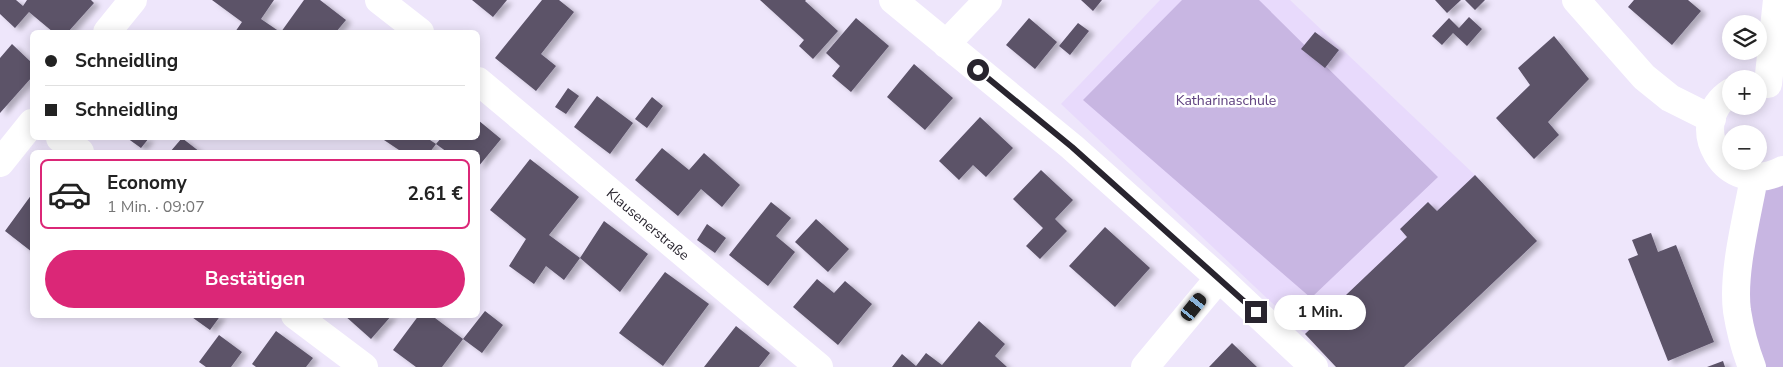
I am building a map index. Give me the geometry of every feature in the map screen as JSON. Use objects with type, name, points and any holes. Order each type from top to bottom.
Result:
[{"type":"street","points":[[109,30],[134,0]]},
{"type":"street","points":[[379,0],[413,17]]},
{"type":"street","points":[[893,0],[1072,147],[1219,278],[1314,367]]},
{"type":"street","points":[[946,44],[988,0]]},
{"type":"street","points":[[1576,0],[1644,77],[1670,98],[1712,119]]},
{"type":"street","points":[[1770,86],[1777,0]]},
{"type":"street","name":"Klausenerstraße","points":[[480,83],[819,367]]},
{"type":"street","points":[[1722,101],[1717,106],[1712,119],[1710,136],[1715,151],[1725,164],[1738,174],[1754,178],[1772,175],[1783,170]]},
{"type":"street","points":[[0,163],[30,126]]},
{"type":"street","points":[[63,140],[77,150]]},
{"type":"street","points":[[1752,367],[1745,349],[1737,310],[1737,274],[1754,178]]},
{"type":"street","points":[[1145,367],[1219,278]]},
{"type":"street","points":[[300,318],[364,367]]},
{"type":"shaded area","name":"Katharinaschule","points":[[1160,0],[1290,0],[1475,175],[1537,241],[1404,367],[1305,334],[1061,104]]},
{"type":"green space","name":"Katharinaschule","points":[[1182,0],[1259,0],[1438,177],[1311,298],[1083,100]]},
{"type":"green space","points":[[1783,170],[1783,367],[1752,367],[1745,349],[1754,178]]},
{"type":"building","points":[[0,0],[16,0],[23,6],[27,0],[91,0],[94,3],[70,30],[51,30],[29,12],[15,28],[0,14]]},
{"type":"building","points":[[212,0],[274,0],[261,19],[277,30],[236,30],[242,22]]},
{"type":"building","points":[[304,0],[320,0],[346,20],[338,30],[282,30]]},
{"type":"building","points":[[472,0],[507,0],[493,17]]},
{"type":"building","points":[[542,0],[559,0],[574,12],[541,54],[556,66],[536,91],[495,58]]},
{"type":"building","points":[[760,0],[806,0],[838,31],[813,59],[799,46],[804,40]]},
{"type":"building","points":[[1081,0],[1102,0],[1093,11]]},
{"type":"building","points":[[1435,0],[1461,0],[1447,13]]},
{"type":"building","points":[[1465,0],[1485,0],[1475,10]]},
{"type":"building","points":[[1634,0],[1688,0],[1701,11],[1672,45],[1628,7]]},
{"type":"building","points":[[1469,17],[1482,29],[1467,46],[1453,33],[1442,45],[1432,36],[1449,18],[1459,28]]},
{"type":"building","points":[[856,18],[889,46],[851,92],[832,76],[840,66],[826,53]]},
{"type":"building","points":[[1029,18],[1057,42],[1035,69],[1006,45]]},
{"type":"building","points":[[1078,23],[1089,31],[1070,55],[1059,46]]},
{"type":"building","points":[[1315,32],[1339,50],[1325,68],[1301,49]]},
{"type":"building","points":[[1554,36],[1589,79],[1548,122],[1559,135],[1534,159],[1496,118],[1530,85],[1518,68]]},
{"type":"building","points":[[12,44],[30,61],[30,79],[0,113],[0,58]]},
{"type":"building","points":[[914,64],[953,98],[925,130],[887,97]]},
{"type":"building","points":[[568,88],[579,96],[566,114],[555,107]]},
{"type":"building","points":[[597,96],[633,123],[610,154],[574,127]]},
{"type":"building","points":[[652,97],[663,106],[647,128],[635,119]]},
{"type":"building","points":[[980,117],[1013,148],[986,177],[973,165],[959,180],[939,161]]},
{"type":"building","points":[[480,122],[501,139],[480,165],[480,150],[444,150],[436,144],[439,140],[480,140]]},
{"type":"building","points":[[130,140],[147,140],[141,148]]},
{"type":"building","points":[[180,140],[185,140],[197,150],[172,150]]},
{"type":"building","points":[[384,140],[430,140],[436,144],[432,150],[399,150]]},
{"type":"building","points":[[662,148],[689,170],[704,153],[740,185],[722,207],[701,189],[678,216],[635,180]]},
{"type":"building","points":[[530,159],[579,197],[549,235],[580,258],[564,280],[546,266],[534,284],[509,266],[526,239],[490,210]]},
{"type":"building","points":[[1041,170],[1073,200],[1055,219],[1067,231],[1040,259],[1026,246],[1043,228],[1013,199]]},
{"type":"building","points":[[1475,175],[1537,241],[1404,367],[1336,367],[1305,334],[1407,237],[1400,229],[1428,202],[1437,211]]},
{"type":"building","points":[[30,197],[30,250],[5,231]]},
{"type":"building","points":[[771,202],[791,218],[776,236],[795,252],[768,286],[729,255]]},
{"type":"building","points":[[816,219],[849,249],[828,272],[795,242]]},
{"type":"building","points":[[604,221],[648,254],[620,292],[580,258]]},
{"type":"building","points":[[707,224],[726,238],[715,253],[697,240]]},
{"type":"building","points":[[1105,227],[1150,268],[1115,307],[1069,266]]},
{"type":"building","points":[[1651,233],[1658,252],[1676,245],[1714,342],[1668,361],[1628,259],[1638,255],[1632,240]]},
{"type":"building","points":[[665,272],[709,304],[663,366],[619,333]]},
{"type":"building","points":[[817,279],[834,293],[845,281],[872,304],[838,345],[793,307]]},
{"type":"building","points":[[485,311],[503,325],[482,353],[463,339]]},
{"type":"building","points":[[193,318],[219,318],[210,330]]},
{"type":"building","points":[[347,318],[389,318],[371,339]]},
{"type":"building","points":[[417,318],[435,318],[463,339],[442,367],[416,367],[393,350]]},
{"type":"building","points":[[979,321],[1005,344],[995,356],[1007,367],[892,367],[902,354],[916,366],[926,353],[942,365]]},
{"type":"building","points":[[736,326],[770,353],[759,367],[704,367]]},
{"type":"building","points":[[276,331],[313,358],[306,367],[256,367],[252,364]]},
{"type":"building","points":[[219,335],[242,352],[231,367],[206,367],[199,362]]},
{"type":"building","points":[[1232,343],[1257,367],[1209,367]]},
{"type":"building","points":[[1723,361],[1725,367],[1707,367]]},
{"type":"route","points":[[978,70],[1072,147],[1256,312]]}]
